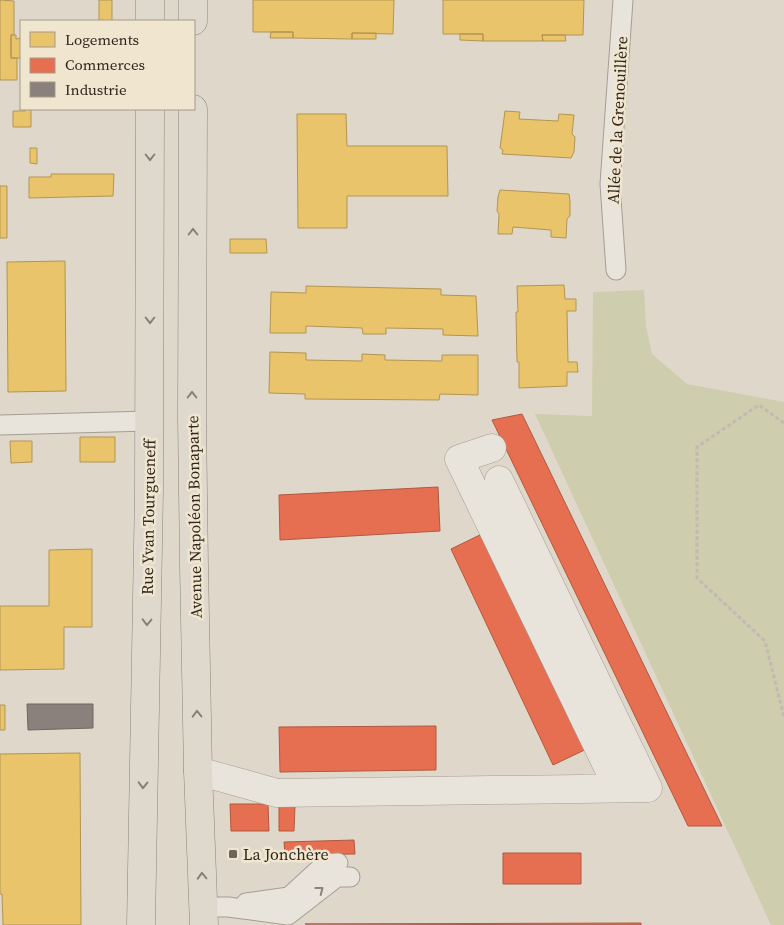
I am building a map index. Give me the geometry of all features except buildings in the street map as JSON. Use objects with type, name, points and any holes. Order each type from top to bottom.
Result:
[{"type":"main road","points":[[150,0],[150,20]]},
{"type":"main road","points":[[193,0],[193,20]]},
{"type":"main road","name":"Rue Yvan Tourgueneff","points":[[141,925],[149,421],[150,110]]},
{"type":"main road","name":"Avenue Napoléon Bonaparte","points":[[193,110],[192,419],[198,771],[212,913]]},
{"type":"street","points":[[492,448],[459,459],[618,788]]},
{"type":"street","points":[[198,771],[277,794],[648,788],[499,480]]},
{"type":"lane","name":"Allée de la Grenouillère","points":[[616,270],[610,184],[623,0]]},
{"type":"lane","points":[[0,425],[149,421]]},
{"type":"lane","points":[[212,913],[288,914],[344,870]]},
{"type":"path","points":[[784,423],[759,405],[697,447],[697,578],[765,641],[784,717]]},
{"type":"green space","points":[[644,290],[646,326],[652,354],[687,384],[784,402],[784,925],[771,925],[535,414],[592,416],[593,292]]},
{"type":"place","name":"La Jonchère","points":[[233,854]]}]
